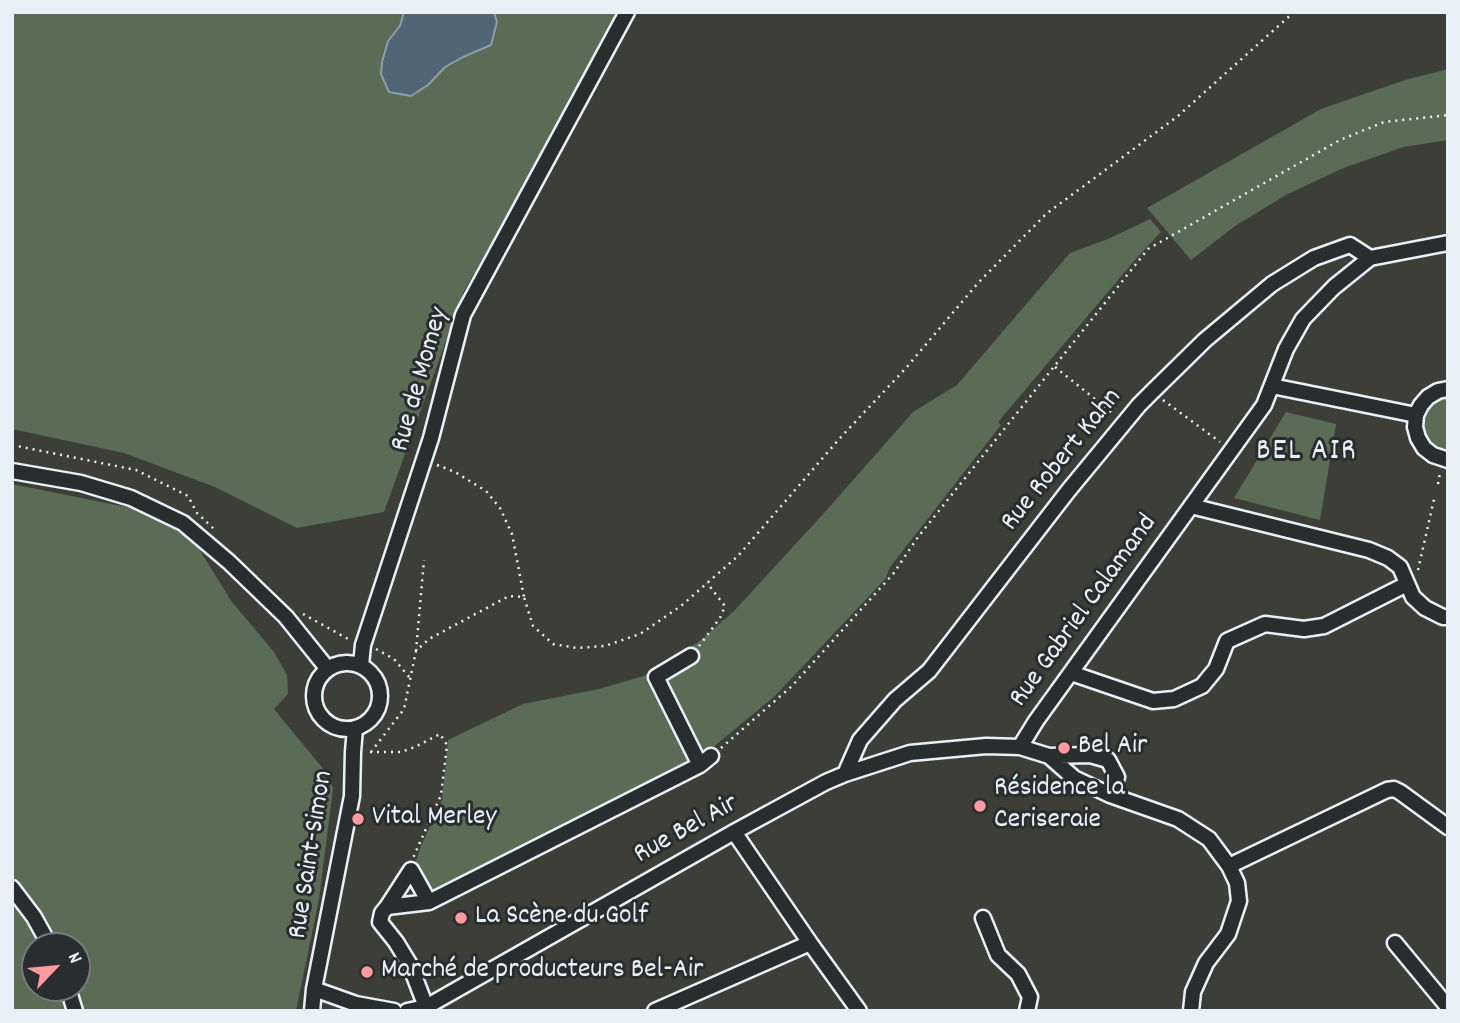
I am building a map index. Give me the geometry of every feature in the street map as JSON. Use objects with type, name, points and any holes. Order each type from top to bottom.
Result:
[{"type":"street","name":"Rue de Momey","points":[[360,665],[363,645],[424,460],[463,316],[627,12]]},
{"type":"street","name":"Rue Gabriel Calamand","points":[[1014,747],[1036,721],[1264,405],[1286,349],[1303,319],[1334,287],[1370,258],[1448,243]]},
{"type":"street","name":"Rue Robert Kahn","points":[[845,774],[860,740],[895,700],[929,671],[1068,491],[1152,392],[1205,340],[1252,300],[1314,258],[1350,245],[1370,258]]},
{"type":"street","points":[[1272,386],[1416,415]]},
{"type":"street","points":[[1448,389],[1438,391],[1421,405],[1416,415],[1415,427],[1424,448],[1433,456],[1448,460]]},
{"type":"street","points":[[12,471],[81,483],[131,498],[183,523],[229,562],[286,617],[327,668]]},
{"type":"street","name":"Rue Gabriel Calamand","points":[[1191,506],[1369,550],[1388,558],[1400,568],[1413,597],[1424,608],[1448,617]]},
{"type":"street","points":[[1071,673],[1153,701],[1174,699],[1202,686],[1216,669],[1227,642],[1265,624],[1304,629],[1324,626],[1407,584]]},
{"type":"street","points":[[387,907],[429,902],[706,761],[656,677],[691,656]]},
{"type":"street","points":[[338,663],[360,665],[376,679],[380,694],[377,711],[369,721],[355,728],[338,729],[325,722],[317,711],[313,696],[315,684],[327,668],[338,663]]},
{"type":"street","name":"Rue Saint-Simon","points":[[312,1011],[352,796],[355,728]]},
{"type":"street","name":"Rue Bel Air","points":[[407,1011],[426,1007],[734,832],[845,774],[910,753],[986,746],[1014,747],[1049,756]]},
{"type":"street","points":[[1049,756],[1090,755],[1108,760],[1117,777],[1110,795]]},
{"type":"street","points":[[1049,756],[1074,778],[1110,795],[1178,819],[1209,839],[1229,866],[1237,883],[1239,901],[1228,934],[1206,964],[1193,992],[1191,1011]]},
{"type":"street","points":[[1229,866],[1387,790],[1401,792],[1448,827]]},
{"type":"street","points":[[734,832],[859,1011]]},
{"type":"street","points":[[426,1007],[410,965],[380,922],[382,913],[411,870],[429,902]]},
{"type":"street","points":[[12,888],[42,932]]},
{"type":"street","points":[[983,918],[998,955],[1018,974],[1030,996],[1027,1011]]},
{"type":"street","points":[[655,1011],[810,943]]},
{"type":"street","points":[[1395,943],[1448,1007]]},
{"type":"street","points":[[314,989],[356,1004],[394,1011]]},
{"type":"path","points":[[424,460],[456,472],[486,491],[500,508],[512,534],[524,597],[533,626],[554,644],[577,648],[605,646],[640,634],[681,606],[738,556],[978,283],[1046,214],[1178,116],[1294,12]]},
{"type":"path","points":[[706,761],[792,687],[893,574],[918,537],[1148,249],[1339,140],[1384,122],[1448,115]]},
{"type":"path","points":[[1055,367],[1124,423]]},
{"type":"path","points":[[1152,392],[1232,450]]},
{"type":"path","points":[[1407,584],[1417,571],[1435,495]]},
{"type":"path","points":[[411,870],[413,859],[441,795],[447,745],[440,734],[401,752],[372,752],[404,709],[416,651],[424,560]]},
{"type":"path","points":[[691,656],[720,618],[724,606],[707,583]]},
{"type":"path","points":[[416,651],[429,639],[509,596],[524,597]]},
{"type":"path","points":[[363,645],[381,650],[394,659],[410,678]]},
{"type":"green space","points":[[12,12],[625,12],[464,291],[384,512],[297,528],[215,487],[124,453],[12,429]]},
{"type":"green space","points":[[1448,69],[1448,140],[1403,147],[1341,169],[1286,195],[1235,226],[1191,260],[1147,208],[1321,109],[1405,80]]},
{"type":"green space","points":[[1150,219],[1161,232],[998,422],[1001,425],[890,567],[886,578],[775,696],[694,763],[433,896],[416,861],[442,800],[448,740],[523,704],[599,689],[647,675],[701,640],[734,611],[913,412],[957,385],[1070,253]]},
{"type":"green space","points":[[1448,395],[1448,453],[1440,452],[1427,443],[1421,430],[1422,414],[1431,402]]},
{"type":"green space","points":[[1286,412],[1336,424],[1320,520],[1234,498]]},
{"type":"green space","points":[[12,484],[160,511],[199,549],[232,602],[274,652],[287,675],[288,694],[274,709],[329,776],[333,789],[319,899],[296,1011],[12,1011]]},
{"type":"water","points":[[404,12],[494,12],[497,22],[491,45],[445,67],[428,85],[411,96],[389,92],[381,74],[388,41],[400,26]]},
{"type":"place","name":"Bel Air","points":[[1064,748]]},
{"type":"place","name":"Résidence la Ceriseraie","points":[[980,806]]},
{"type":"place","name":"Vital Merley","points":[[358,819]]},
{"type":"place","name":"La Scène du Golf","points":[[461,918]]},
{"type":"place","name":"Marché de producteurs Bel-Air","points":[[367,972]]},
{"type":"district","name":"BEL AIR","points":[[1307,454]]}]
